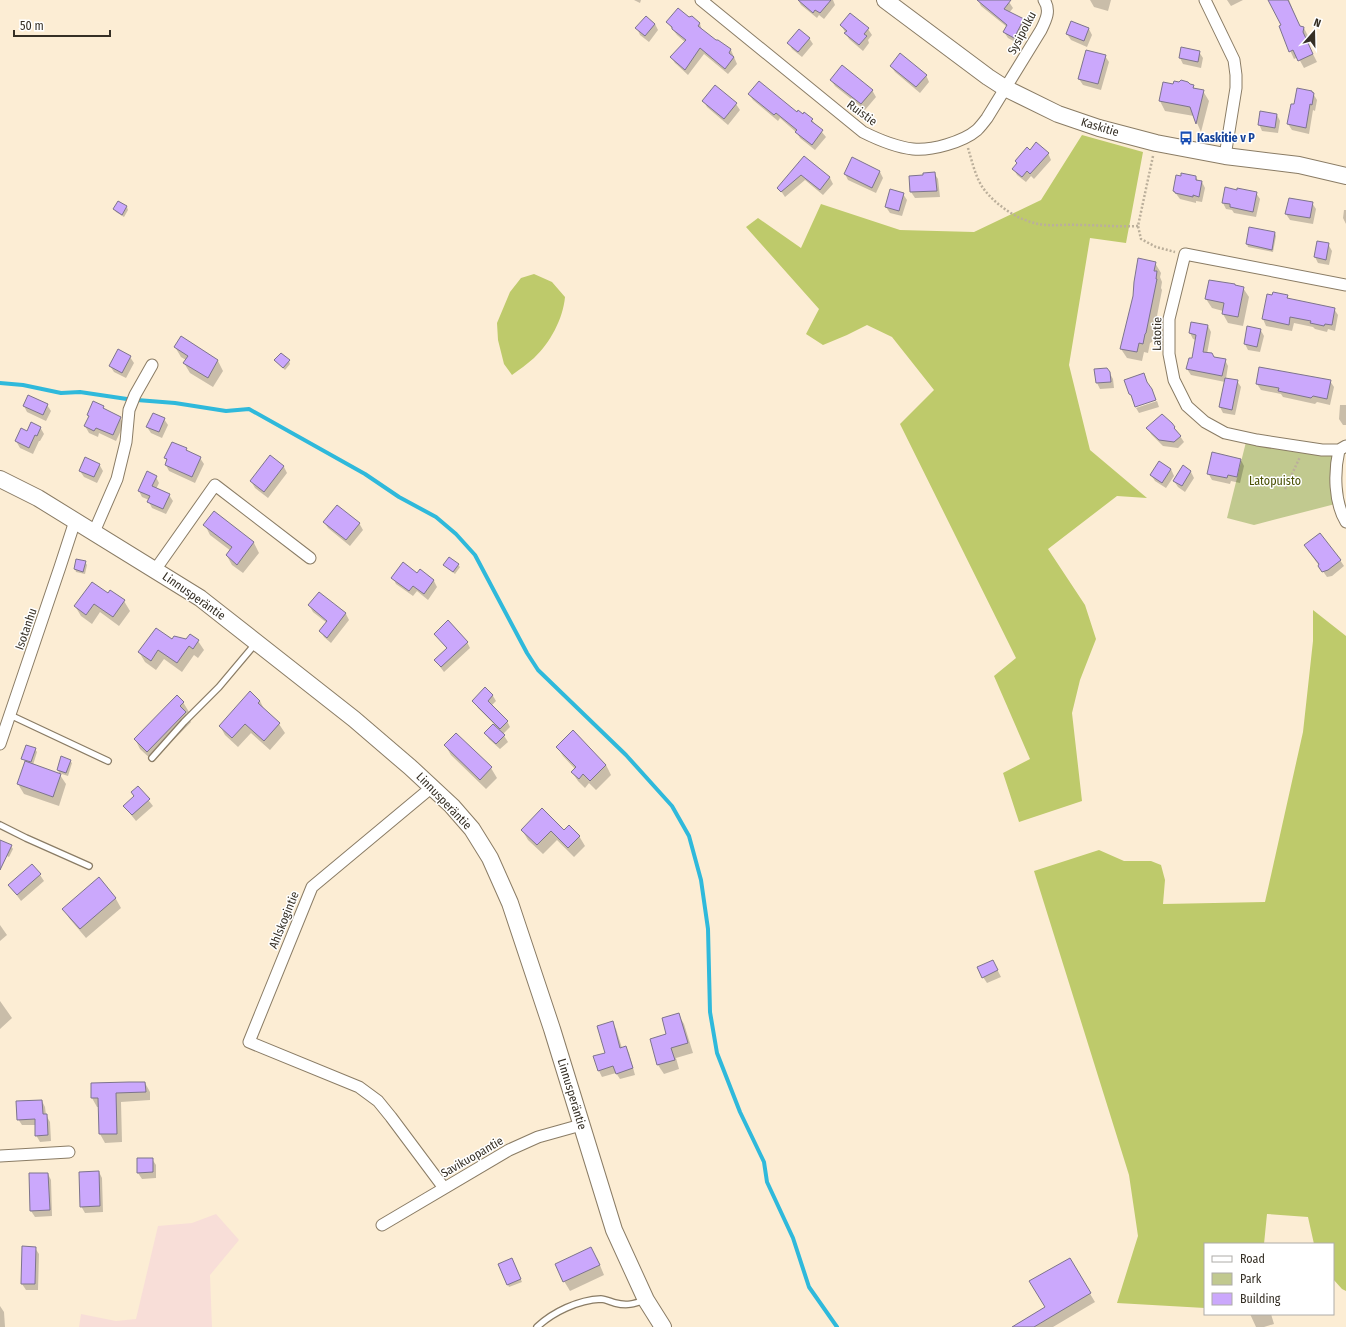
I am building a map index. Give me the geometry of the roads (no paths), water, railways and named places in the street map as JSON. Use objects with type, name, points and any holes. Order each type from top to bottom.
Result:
[{"type":"street","name":"Ruistie","points":[[702,0],[864,132],[879,140],[914,149],[934,148],[964,138],[977,130],[987,118],[1009,82]]},
{"type":"street","name":"Kaskitie","points":[[886,0],[959,56],[1009,82],[1058,114],[1099,128],[1156,143],[1225,156],[1299,165],[1346,176]]},
{"type":"street","name":"Sysipolku","points":[[1009,82],[1041,30],[1048,11],[1044,0]]},
{"type":"street","points":[[1205,0],[1234,60],[1236,75],[1236,88],[1225,156]]},
{"type":"street","name":"Latotie","points":[[1342,448],[1322,450],[1257,440],[1225,433],[1205,422],[1187,406],[1174,380],[1169,354],[1169,319],[1185,254],[1346,285]]},
{"type":"street","points":[[94,532],[117,478],[126,442],[129,410],[135,395],[152,365]]},
{"type":"street","points":[[1342,448],[1337,461],[1337,494],[1343,517],[1346,522]]},
{"type":"street","name":"Linnusperäntie","points":[[0,479],[38,498],[200,598],[354,719],[432,787],[452,806],[472,829],[490,858],[510,903],[614,1230],[646,1300],[664,1327]]},
{"type":"street","points":[[155,570],[214,485],[310,558]]},
{"type":"street","name":"Isotanhu","points":[[0,744],[60,567],[74,521]]},
{"type":"street","name":"Ahlskogintie","points":[[432,787],[312,887],[249,1042],[359,1087],[378,1101],[444,1188]]},
{"type":"street","name":"Savikuopantie","points":[[382,1225],[509,1150],[538,1137],[581,1125]]},
{"type":"street","points":[[0,1156],[69,1152]]},
{"type":"lane","points":[[152,758],[184,722],[220,687],[256,642]]},
{"type":"lane","points":[[10,715],[108,761]]},
{"type":"lane","points":[[0,825],[89,866]]},
{"type":"lane","points":[[537,1327],[557,1312],[581,1303],[602,1299],[631,1305],[646,1300]]},
{"type":"waterway","points":[[0,383],[23,385],[61,393],[80,392],[127,399]]},
{"type":"waterway","points":[[137,400],[175,403],[226,411],[249,409],[365,474],[399,497],[436,517],[456,534],[475,555],[527,653],[538,670],[626,755],[672,806],[689,836],[701,880],[708,929],[710,1012],[717,1053],[740,1112],[764,1162],[767,1182],[793,1238],[809,1287],[837,1327]]},
{"type":"place","name":"Kaskitie v P","points":[[1186,138]]},
{"type":"park label","name":"Latopuisto","points":[[1275,481]]}]
